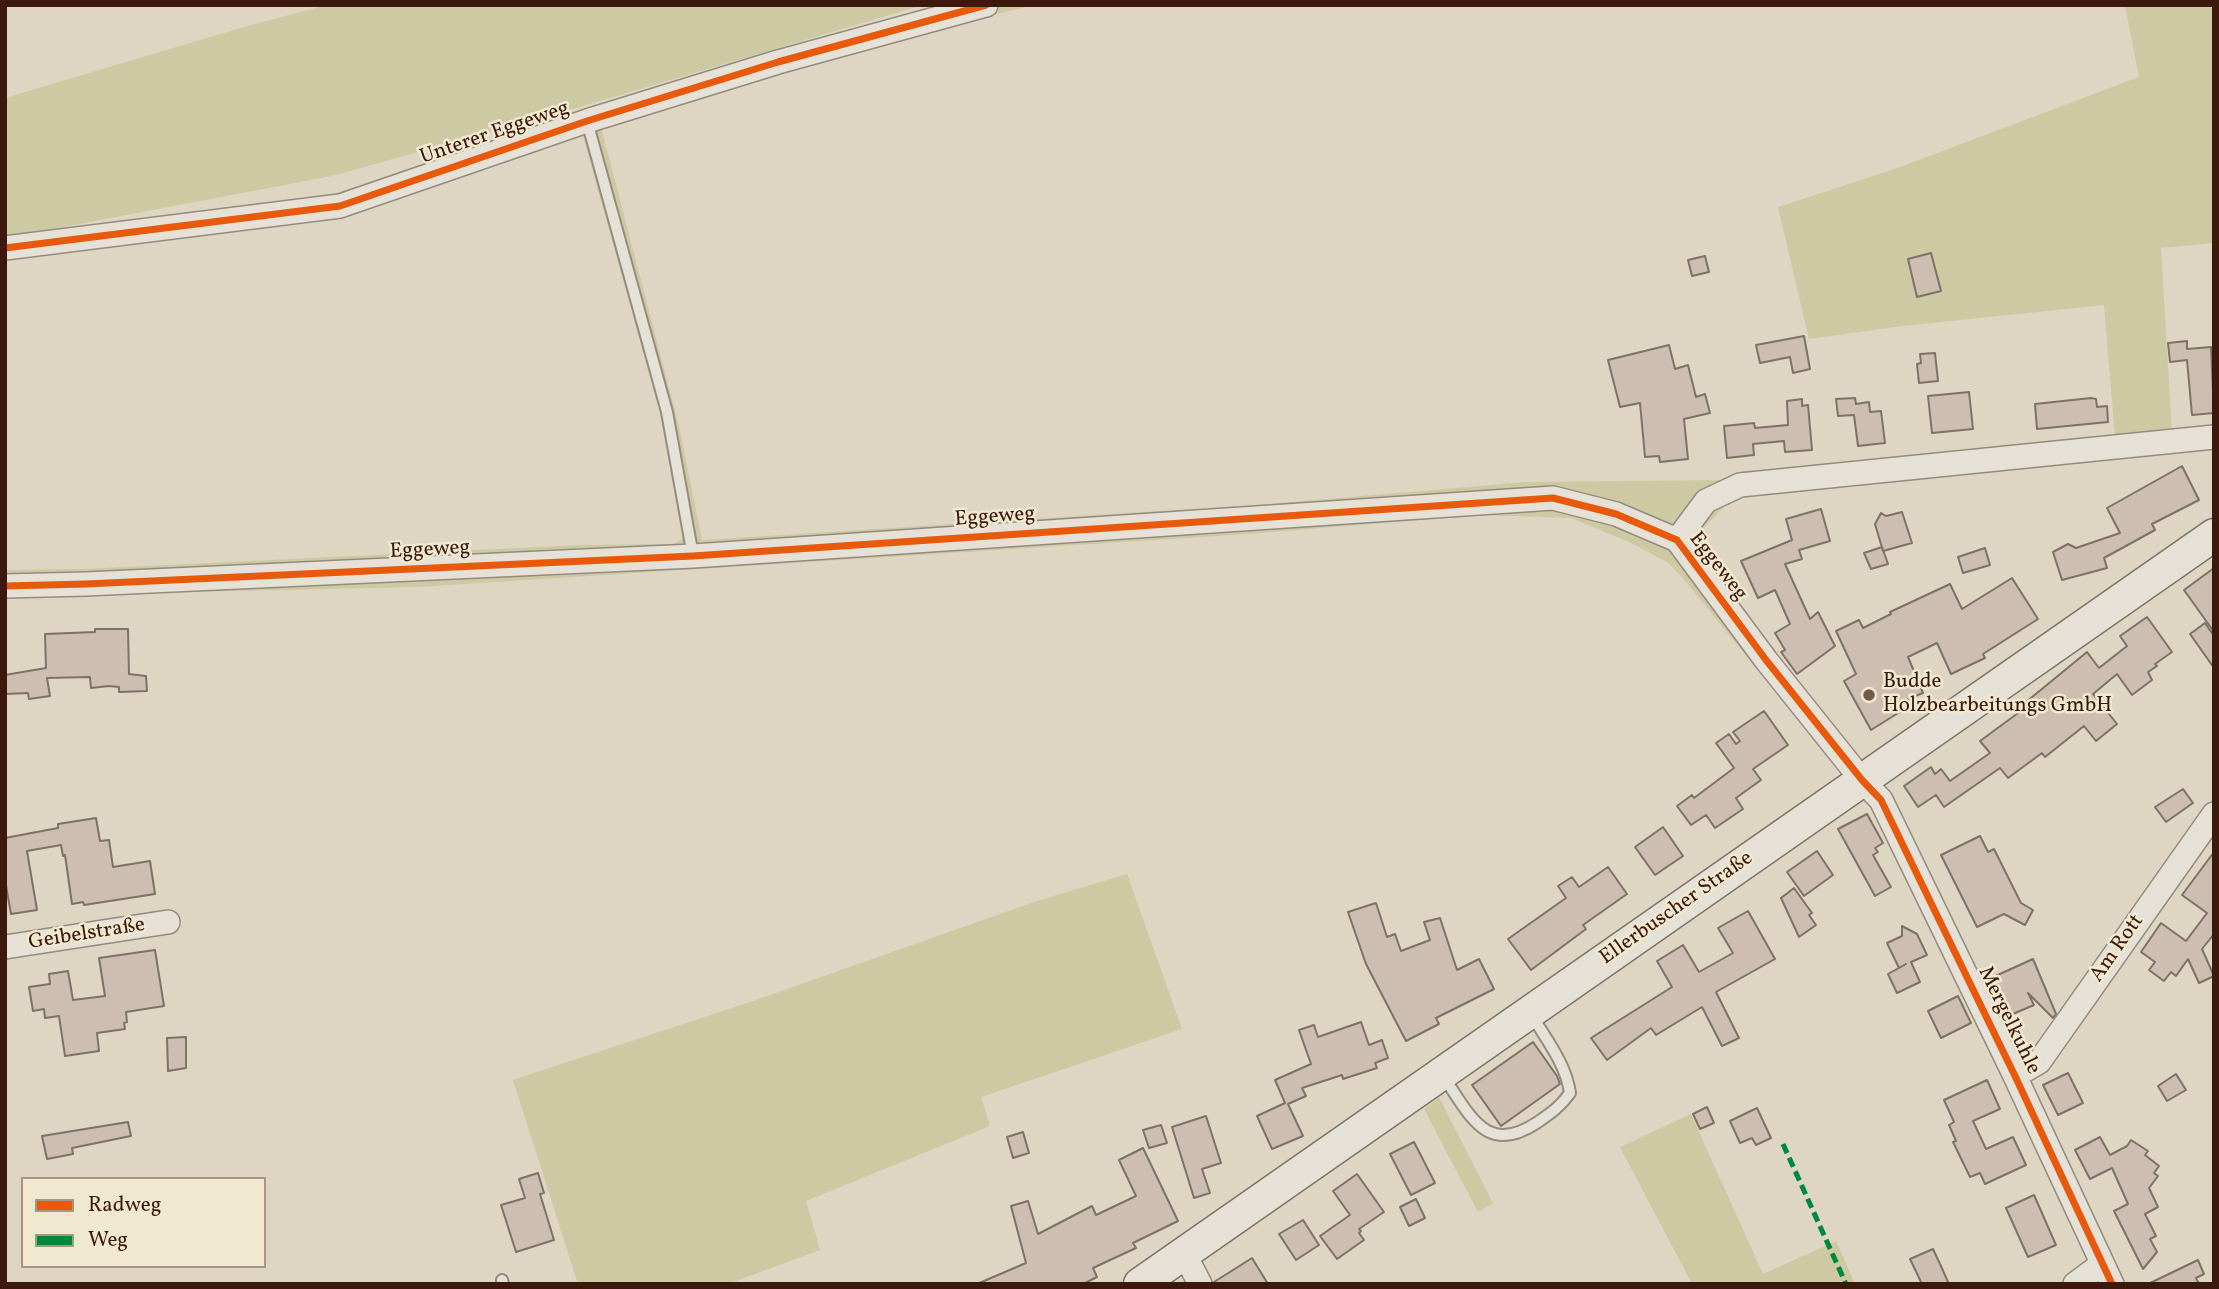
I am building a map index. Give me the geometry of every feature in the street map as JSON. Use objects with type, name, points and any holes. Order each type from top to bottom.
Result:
[{"type":"main road","name":"Ellerbuscher Straße","points":[[1140,1284],[2214,535]]},
{"type":"street","name":"Unterer Eggeweg","points":[[5,248],[340,206],[587,121],[778,62],[986,5]]},
{"type":"street","name":"Eggeweg","points":[[1676,540],[1706,501],[1740,485],[2214,437]]},
{"type":"street","name":"Eggeweg","points":[[5,586],[100,584],[693,556],[1553,498],[1616,514],[1676,540],[1766,660],[1862,780]]},
{"type":"street","name":"Mergelkuhle","points":[[1862,780],[1881,800],[2015,1076],[2107,1274]]},
{"type":"street","name":"Am Rott","points":[[2015,1076],[2039,1062],[2214,814]]},
{"type":"street","name":"Geibelstraße","points":[[5,947],[168,922]]},
{"type":"street","points":[[1184,1253],[1200,1284]]},
{"type":"street","points":[[2075,1284],[2107,1274]]},
{"type":"lane","points":[[587,121],[667,412],[693,556]]},
{"type":"lane","points":[[1441,1074],[1470,1115],[1485,1130],[1497,1136],[1511,1136],[1562,1105],[1570,1093],[1569,1082],[1562,1065],[1530,1012]]},
{"type":"shaded area","points":[[327,5],[923,5],[583,106],[332,176],[5,238],[5,98]]},
{"type":"shaded area","points":[[955,5],[1035,5],[916,33],[600,123],[679,426],[702,540],[1269,504],[1526,482],[1733,480],[1727,502],[1704,529],[1701,555],[1785,665],[1765,679],[1667,562],[1629,542],[1571,518],[1484,515],[1248,534],[417,587],[5,596],[5,570],[83,569],[582,545],[674,544],[683,538],[660,412],[581,129],[416,193],[332,216],[5,260],[5,239],[336,193],[585,109],[775,53]]},
{"type":"shaded area","points":[[2125,5],[2214,5],[2214,243],[2161,248],[2172,433],[2115,436],[2104,305],[1903,326],[1809,339],[1778,207],[1892,170],[2139,77]]},
{"type":"shaded area","points":[[1127,874],[1182,1029],[981,1097],[990,1126],[806,1201],[820,1250],[728,1284],[578,1284],[513,1080],[753,1001],[1037,901]]},
{"type":"shaded area","points":[[1439,1097],[1493,1203],[1478,1212],[1424,1109]]},
{"type":"shaded area","points":[[1691,1114],[1763,1274],[1836,1241],[1855,1284],[1692,1284],[1620,1147]]},
{"type":"building","points":[[1931,253],[1941,291],[1917,297],[1908,259]]},
{"type":"building","points":[[1705,256],[1709,272],[1692,276],[1688,260]]},
{"type":"building","points":[[1804,336],[1810,369],[1793,373],[1790,357],[1760,363],[1756,345]]},
{"type":"building","points":[[2187,341],[2187,349],[2211,347],[2214,413],[2192,415],[2187,360],[2170,362],[2168,343]]},
{"type":"building","points":[[1669,345],[1675,369],[1688,365],[1696,397],[1705,394],[1710,413],[1684,419],[1688,459],[1660,462],[1659,456],[1645,457],[1640,403],[1620,407],[1608,360]]},
{"type":"building","points":[[1935,353],[1938,381],[1919,383],[1917,364],[1921,363],[1920,354]]},
{"type":"building","points":[[1969,392],[1973,429],[1932,433],[1928,396]]},
{"type":"building","points":[[1855,398],[1856,404],[1869,402],[1870,412],[1881,411],[1885,443],[1858,446],[1854,415],[1838,416],[1836,399]]},
{"type":"building","points":[[1802,399],[1802,406],[1808,405],[1812,450],[1785,452],[1784,441],[1753,444],[1754,455],[1727,458],[1724,426],[1754,423],[1755,428],[1788,425],[1787,401]]},
{"type":"building","points":[[2096,399],[2097,407],[2107,406],[2108,422],[2037,429],[2035,404]]},
{"type":"building","points":[[2182,466],[2199,500],[2152,524],[2155,530],[2104,558],[2107,568],[2062,580],[2053,552],[2068,544],[2076,548],[2120,533],[2107,508]]},
{"type":"building","points":[[1821,509],[1830,541],[1799,550],[1802,559],[1785,564],[1810,619],[1818,612],[1835,646],[1797,674],[1781,652],[1785,650],[1775,633],[1790,624],[1775,590],[1758,598],[1741,561],[1792,540],[1786,519]]},
{"type":"building","points":[[1902,512],[1912,543],[1883,551],[1875,524],[1881,513],[1886,516]]},
{"type":"building","points":[[1882,547],[1888,564],[1871,569],[1864,553]]},
{"type":"building","points":[[1985,548],[1990,565],[1963,573],[1958,557]]},
{"type":"building","points":[[2214,568],[2214,632],[2184,590]]},
{"type":"building","points":[[2012,578],[2038,619],[1983,654],[1985,658],[1951,674],[1937,643],[1908,657],[1923,693],[1908,699],[1911,705],[1871,730],[1844,681],[1856,674],[1836,631],[1859,620],[1863,628],[1950,584],[1962,609]]},
{"type":"building","points":[[2147,617],[2172,652],[2148,672],[2152,680],[2132,695],[2117,674],[2093,694],[2117,724],[2096,741],[2084,726],[2045,757],[2042,753],[2008,778],[2000,768],[1944,807],[1936,795],[1918,807],[1904,786],[1931,767],[1935,774],[1941,769],[1950,781],[1990,753],[1980,741],[2029,705],[2026,702],[2087,652],[2099,668],[2127,646],[2120,636]]},
{"type":"building","points":[[2205,623],[2214,636],[2214,668],[2190,634]]},
{"type":"building","points":[[95,629],[128,629],[129,674],[146,676],[147,691],[119,692],[119,687],[109,686],[91,688],[90,677],[47,678],[50,696],[29,699],[28,693],[5,694],[5,675],[46,668],[45,634],[95,632]]},
{"type":"building","points":[[1764,711],[1788,745],[1753,769],[1761,780],[1736,798],[1743,809],[1715,828],[1706,815],[1691,825],[1677,806],[1692,795],[1694,798],[1734,768],[1716,743],[1729,734],[1736,744],[1740,741],[1733,732]]},
{"type":"building","points":[[2183,789],[2193,803],[2166,822],[2155,807]]},
{"type":"building","points":[[1867,814],[1883,843],[1875,848],[1878,852],[1873,855],[1891,887],[1875,896],[1838,829]]},
{"type":"building","points":[[96,818],[100,841],[109,840],[113,867],[150,861],[155,894],[84,905],[83,902],[72,904],[61,845],[27,851],[37,910],[11,914],[5,880],[5,838],[58,828],[58,824]]},
{"type":"building","points":[[1663,827],[1683,856],[1655,875],[1635,847]]},
{"type":"building","points":[[1980,836],[1988,852],[1994,849],[2021,903],[2033,910],[2025,925],[2004,914],[1977,927],[1941,855]]},
{"type":"building","points":[[1817,851],[1833,875],[1804,896],[1787,872]]},
{"type":"building","points":[[2214,852],[2214,934],[2202,949],[2214,976],[2199,983],[2188,959],[2176,976],[2171,972],[2164,981],[2149,970],[2155,962],[2141,952],[2161,923],[2186,941],[2207,913],[2182,895]]},
{"type":"building","points":[[1608,867],[1627,894],[1583,925],[1586,929],[1531,970],[1508,939],[1566,898],[1558,886],[1572,877],[1579,887]]},
{"type":"building","points":[[1794,888],[1812,913],[1809,915],[1816,925],[1799,937],[1781,898]]},
{"type":"building","points":[[1376,903],[1387,937],[1395,934],[1401,951],[1430,940],[1424,922],[1440,918],[1457,970],[1479,959],[1494,989],[1436,1018],[1439,1024],[1406,1041],[1366,964],[1348,912]]},
{"type":"building","points":[[1748,911],[1775,959],[1716,992],[1739,1038],[1722,1046],[1702,1007],[1656,1035],[1651,1028],[1607,1060],[1591,1038],[1672,987],[1657,961],[1683,945],[1699,972],[1733,953],[1718,928]]},
{"type":"building","points":[[1902,926],[1917,934],[1927,955],[1911,962],[1920,982],[1897,993],[1888,974],[1899,968],[1887,943],[1902,936]]},
{"type":"building","points":[[155,950],[164,1006],[126,1012],[125,1029],[97,1033],[99,1051],[65,1056],[59,1016],[45,1018],[44,1009],[33,1011],[29,987],[50,984],[49,974],[68,971],[73,1000],[105,996],[99,958]]},
{"type":"building","points":[[2033,959],[2056,1014],[2053,1018],[2028,993],[2034,1005],[2008,1016],[1991,978]]},
{"type":"building","points":[[1958,996],[1971,1023],[1941,1038],[1928,1011]]},
{"type":"building","points":[[1361,1022],[1369,1045],[1382,1040],[1388,1058],[1375,1063],[1377,1068],[1343,1079],[1342,1075],[1302,1088],[1306,1096],[1288,1104],[1303,1136],[1272,1149],[1257,1116],[1285,1103],[1275,1080],[1311,1064],[1299,1030],[1314,1025],[1318,1037]]},
{"type":"building","points":[[186,1037],[186,1068],[168,1071],[167,1038]]},
{"type":"building","points":[[1533,1042],[1560,1084],[1501,1126],[1472,1085]]},
{"type":"building","points":[[2068,1073],[2083,1103],[2058,1115],[2043,1085]]},
{"type":"building","points":[[2176,1074],[2186,1090],[2167,1101],[2158,1086]]},
{"type":"building","points":[[1987,1080],[2000,1109],[1973,1121],[1986,1149],[2013,1137],[2026,1165],[1985,1184],[1980,1173],[1970,1177],[1953,1142],[1956,1141],[1949,1125],[1954,1122],[1944,1100]]},
{"type":"building","points":[[1707,1107],[1714,1123],[1700,1129],[1693,1114]]},
{"type":"building","points":[[1757,1108],[1771,1138],[1756,1145],[1752,1138],[1740,1143],[1730,1121]]},
{"type":"building","points":[[1206,1116],[1221,1163],[1202,1169],[1210,1193],[1194,1198],[1172,1127]]},
{"type":"building","points":[[128,1122],[131,1136],[72,1148],[73,1154],[47,1159],[42,1136]]},
{"type":"building","points":[[1161,1125],[1167,1143],[1149,1148],[1143,1130]]},
{"type":"building","points":[[1023,1132],[1029,1153],[1013,1158],[1007,1137]]},
{"type":"building","points":[[2100,1137],[2110,1155],[2127,1146],[2131,1140],[2148,1151],[2145,1155],[2159,1166],[2154,1173],[2158,1176],[2149,1188],[2158,1207],[2145,1214],[2156,1236],[2150,1239],[2157,1252],[2143,1269],[2114,1211],[2128,1204],[2112,1168],[2090,1179],[2075,1150]]},
{"type":"building","points":[[1414,1142],[1435,1183],[1411,1195],[1390,1154]]},
{"type":"building","points":[[1143,1148],[1178,1221],[1133,1243],[1136,1248],[1093,1268],[1097,1277],[1083,1284],[977,1284],[1026,1263],[1011,1206],[1028,1201],[1038,1234],[1092,1206],[1096,1215],[1136,1196],[1119,1160]]},
{"type":"building","points":[[538,1173],[544,1193],[540,1194],[554,1240],[516,1252],[501,1205],[525,1198],[519,1179]]},
{"type":"building","points":[[1357,1174],[1384,1212],[1359,1229],[1364,1240],[1337,1259],[1320,1236],[1350,1215],[1333,1191]]},
{"type":"building","points":[[2034,1195],[2056,1245],[2028,1257],[2006,1208]]},
{"type":"building","points":[[1416,1199],[1425,1218],[1409,1226],[1400,1207]]},
{"type":"building","points":[[1303,1220],[1319,1245],[1296,1260],[1279,1234]]},
{"type":"building","points":[[1933,1249],[1949,1284],[1922,1284],[1910,1259]]},
{"type":"building","points":[[1252,1258],[1268,1284],[1214,1284],[1214,1282]]},
{"type":"building","points":[[2198,1260],[2204,1274],[2196,1278],[2199,1284],[2148,1284]]},
{"type":"marked path","points":[[1783,1144],[1846,1284]]},
{"type":"cycle path","points":[[5,248],[340,206],[587,121],[778,62],[986,5]]},
{"type":"cycle path","points":[[5,586],[693,556],[1553,498],[1616,514],[1677,540],[1766,660],[1881,800],[2112,1284]]},
{"type":"place","name":"Budde Holzbearbeitungs GmbH","points":[[1869,695]]}]
